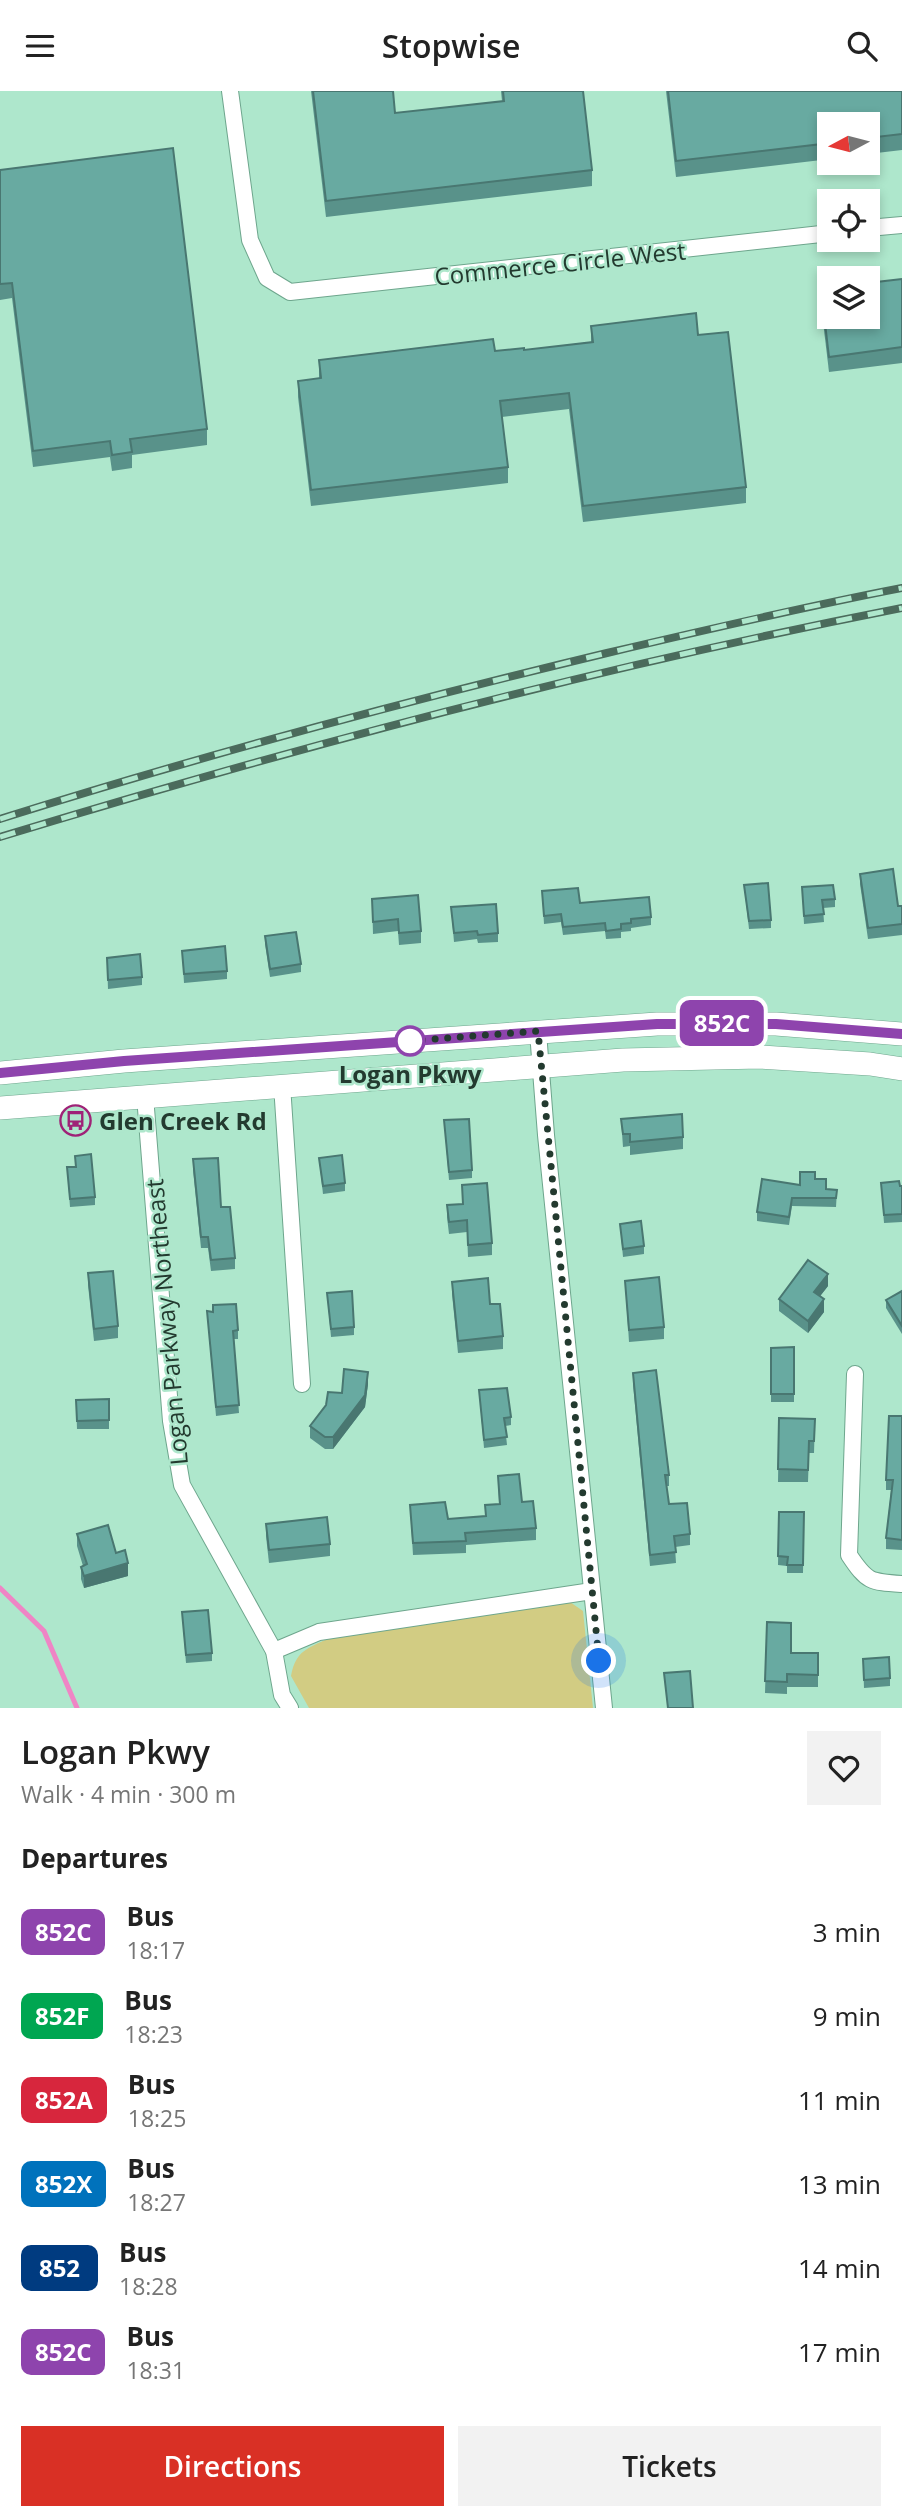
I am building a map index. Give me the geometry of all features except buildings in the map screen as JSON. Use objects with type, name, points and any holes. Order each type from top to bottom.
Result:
[{"type":"main road","points":[[0,1073],[124,1061],[538,1031],[726,1023],[776,1024],[902,1034]]},
{"type":"main road","points":[[0,1108],[624,1060],[761,1057],[870,1064],[902,1069]]},
{"type":"street","name":"Commerce Circle West","points":[[230,91],[250,240],[267,278],[290,292],[817,234]]},
{"type":"street","points":[[880,228],[902,225]]},
{"type":"street","points":[[538,1031],[604,1708]]},
{"type":"street","points":[[282,1086],[302,1384]]},
{"type":"street","points":[[145,1095],[170,1413]]},
{"type":"street","name":"Logan Parkway Northeast","points":[[145,1095],[171,1422],[182,1485],[274,1651],[282,1695],[290,1708]]},
{"type":"street","points":[[855,1374],[849,1555],[859,1570],[873,1582],[902,1584]]},
{"type":"street","points":[[274,1651],[318,1632],[592,1591]]},
{"type":"shaded area","points":[[570,1602],[583,1611],[593,1708],[309,1708],[291,1676],[299,1655],[329,1638]]},
{"type":"waterway","points":[[0,1588],[44,1631],[77,1708]]},
{"type":"railway","points":[[0,819],[226,752],[454,691],[717,627],[902,588]]},
{"type":"railway","points":[[0,837],[223,772],[448,711],[674,656],[902,608]]},
{"type":"bus line","name":"852C","points":[[0,1073],[124,1061],[657,1024],[776,1024],[902,1034]]},
{"type":"place","name":"Logan Pkwy","points":[[410,1041]]},
{"type":"place","name":"Glen Creek Rd","points":[[76,1120]]},
{"type":"route","points":[[410,1041],[538,1031],[599,1661]]}]
